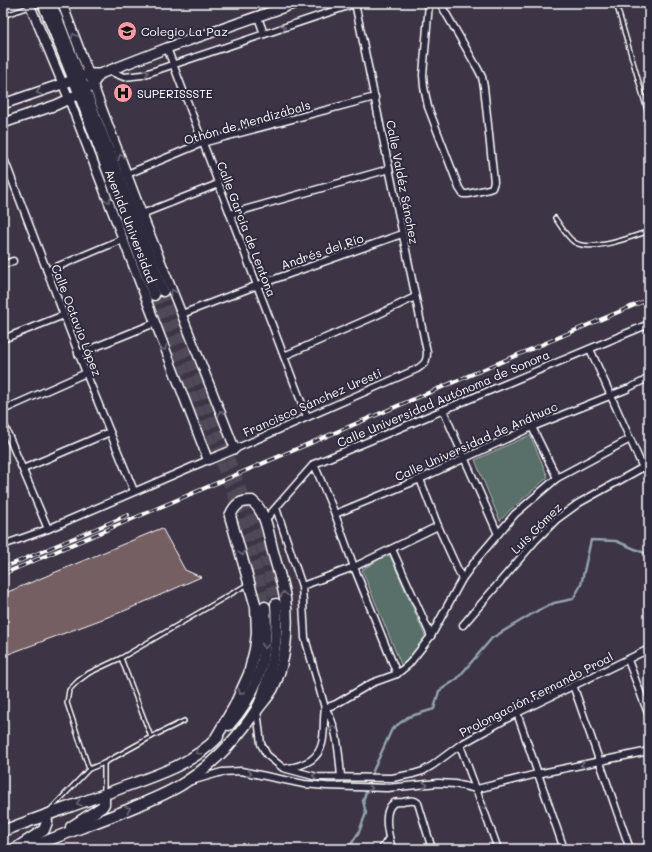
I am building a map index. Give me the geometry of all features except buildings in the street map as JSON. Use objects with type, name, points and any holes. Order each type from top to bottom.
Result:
[{"type":"main road","name":"Avenida Universidad","points":[[43,3],[81,77]]},
{"type":"main road","name":"Avenida Universidad","points":[[51,3],[81,77],[82,92],[158,293],[123,176],[82,92]]},
{"type":"main road","points":[[3,104],[81,77],[104,72],[167,48],[296,3]]},
{"type":"main road","points":[[3,123],[69,99],[94,84],[104,72]]},
{"type":"main road","points":[[27,849],[150,800],[184,783],[220,754],[243,729],[270,694],[275,684],[284,653],[286,631],[285,599],[265,520],[259,506],[252,501],[243,501],[233,508],[230,516],[256,607],[256,649],[249,674],[234,707],[214,741]]},
{"type":"main road","points":[[257,710],[269,676],[277,639],[276,604]]},
{"type":"main road","points":[[3,831],[149,778],[197,754],[214,741],[240,712],[256,686],[263,662],[266,644],[267,627],[265,607]]},
{"type":"main road","points":[[59,836],[98,811],[104,804],[104,795]]},
{"type":"main road","points":[[16,849],[44,830],[47,822],[46,815]]},
{"type":"street","name":"Avenida Universidad","points":[[62,3],[81,77],[94,84],[123,176],[142,214],[235,449]]},
{"type":"street","points":[[104,72],[124,77],[132,77],[356,3]]},
{"type":"street","name":"Calle Valdéz Sánchez","points":[[356,3],[427,352],[427,358],[424,364]]},
{"type":"street","points":[[429,3],[423,75],[425,97],[459,188],[463,194],[468,194],[492,188],[494,182],[484,87],[482,77],[478,69],[440,3]]},
{"type":"street","name":"Avenida Universidad","points":[[30,5],[69,99],[208,460]]},
{"type":"street","points":[[258,17],[264,34]]},
{"type":"street","name":"Calle García de Lentona","points":[[167,48],[202,144],[258,285],[307,417]]},
{"type":"street","name":"Othón de Mendizábals","points":[[123,176],[202,144],[375,98]]},
{"type":"street","name":"Calle Octavio López","points":[[3,156],[78,354],[134,491]]},
{"type":"street","points":[[230,214],[389,169]]},
{"type":"street","points":[[142,214],[218,184]]},
{"type":"street","name":"Andrés del Río","points":[[182,314],[258,285],[402,234]]},
{"type":"street","points":[[46,271],[123,239]]},
{"type":"street","points":[[3,265],[13,261]]},
{"type":"street","points":[[284,356],[415,297]]},
{"type":"street","points":[[3,339],[64,315]]},
{"type":"street","points":[[78,354],[155,324]]},
{"type":"street","name":"Calle Universidad Autónoma de Sonora","points":[[265,520],[314,464],[649,324]]},
{"type":"street","points":[[590,349],[630,439],[646,466]]},
{"type":"street","name":"Francisco Sánchez Uresti","points":[[208,460],[418,369],[424,364]]},
{"type":"street","points":[[3,410],[86,373]]},
{"type":"street","points":[[627,389],[647,380]]},
{"type":"street","name":"Calle Universidad de Anáhuac","points":[[335,514],[420,479],[532,427],[627,389]]},
{"type":"street","points":[[443,410],[498,534]]},
{"type":"street","points":[[3,423],[48,529]]},
{"type":"street","points":[[532,427],[557,478]]},
{"type":"street","points":[[23,469],[110,432]]},
{"type":"street","points":[[325,708],[336,704],[372,683],[397,674],[409,664],[431,636],[462,579],[476,560],[520,510],[557,478],[630,439]]},
{"type":"street","points":[[3,545],[48,529],[208,460]]},
{"type":"street","points":[[314,464],[397,674]]},
{"type":"street","name":"Luis Gómez","points":[[463,625],[535,540],[557,519],[579,503],[646,466]]},
{"type":"street","points":[[420,479],[438,526],[462,579]]},
{"type":"street","points":[[276,508],[302,586],[305,638],[325,708],[331,717],[341,777]]},
{"type":"street","points":[[302,586],[354,567],[438,526]]},
{"type":"street","points":[[392,549],[431,636]]},
{"type":"street","name":"Prolongación Fernando Proal","points":[[283,768],[317,777],[392,778],[413,774],[433,765],[460,745],[517,713],[649,649]]},
{"type":"street","points":[[628,660],[649,716]]},
{"type":"street","points":[[573,685],[630,849]]},
{"type":"street","points":[[257,710],[261,744],[267,755],[283,768],[296,767],[317,756],[323,744],[323,719],[325,708]]},
{"type":"street","points":[[517,713],[564,849]]},
{"type":"street","points":[[460,745],[498,849]]},
{"type":"street","points":[[184,783],[222,772],[236,771],[304,784],[352,788],[386,788],[438,783],[455,784],[477,789],[537,774],[649,752]]},
{"type":"street","points":[[392,849],[387,825],[387,813],[389,808],[395,802],[413,800],[417,802],[432,849]]},
{"type":"street","points":[[382,849],[389,838]]},
{"type":"lane","points":[[616,3],[649,118]]},
{"type":"lane","points":[[3,16],[30,5]]},
{"type":"lane","points":[[555,218],[569,237],[583,246],[591,246],[619,240],[649,231]]},
{"type":"lane","points":[[89,769],[68,703],[69,690],[78,681],[90,673],[121,658],[250,582]]},
{"type":"lane","points":[[121,658],[151,737]]},
{"type":"lane","points":[[46,815],[89,769],[104,763],[184,721]]},
{"type":"lane","points":[[104,763],[104,795]]},
{"type":"green space","points":[[530,435],[548,477],[509,511],[500,521],[475,460]]},
{"type":"green space","points":[[389,553],[426,638],[402,667],[362,570]]},
{"type":"waterway","points":[[348,849],[359,832],[366,813],[363,801],[373,771],[392,729],[408,717],[434,709],[439,691],[457,679],[492,638],[537,611],[554,603],[573,599],[581,585],[591,540],[616,541],[649,555]]},
{"type":"tunnel","points":[[163,291],[239,483],[265,557],[276,604]]},
{"type":"tunnel","points":[[154,295],[244,525],[256,566],[265,607]]},
{"type":"railway","points":[[3,574],[649,299]]},
{"type":"railway","points":[[3,568],[128,515]]},
{"type":"place","name":"Colegio La Paz","points":[[127,31]]},
{"type":"place","name":"SUPERISSSTE","points":[[123,93]]}]
